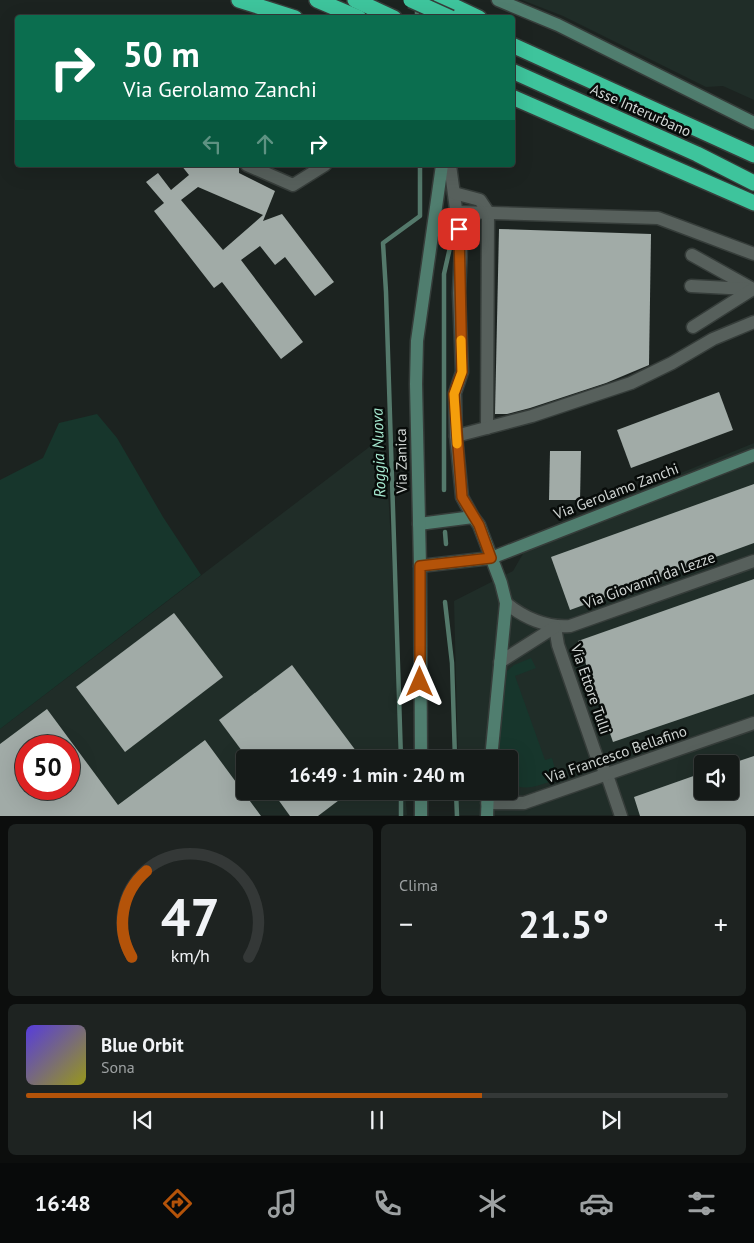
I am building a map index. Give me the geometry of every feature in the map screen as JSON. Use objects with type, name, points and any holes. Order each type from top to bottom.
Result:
[{"type":"highway","points":[[239,0],[286,15]]},
{"type":"highway","points":[[317,0],[352,15]]},
{"type":"highway","points":[[355,0],[388,15]]},
{"type":"highway","points":[[411,0],[444,15]]},
{"type":"highway","points":[[441,0],[473,15]]},
{"type":"highway","points":[[515,40],[543,58]]},
{"type":"highway","name":"Asse Interurbano","points":[[515,46],[754,155]]},
{"type":"highway","name":"Asse Interurbano","points":[[515,72],[697,154],[754,184]]},
{"type":"highway","points":[[515,87],[694,166],[754,184]]},
{"type":"highway","points":[[515,98],[754,203]]},
{"type":"main road","points":[[498,0],[558,25],[754,123]]},
{"type":"main road","name":"Via Zanica","points":[[420,750],[417,341],[442,167]]},
{"type":"main road","name":"Via Gerolamo Zanchi","points":[[420,566],[491,558],[754,455]]},
{"type":"main road","points":[[419,524],[473,517],[479,525],[501,583],[506,603],[492,750]]},
{"type":"main road","points":[[420,800],[421,816]]},
{"type":"street","points":[[252,167],[293,185],[322,167]]},
{"type":"street","points":[[450,167],[461,246],[459,294],[462,372],[454,394],[456,436],[462,497],[473,517]]},
{"type":"street","points":[[454,193],[480,200],[488,212],[487,428]]},
{"type":"street","points":[[457,212],[658,218],[754,254]]},
{"type":"street","points":[[692,255],[753,289]]},
{"type":"street","points":[[691,286],[753,289]]},
{"type":"street","points":[[693,327],[753,289]]},
{"type":"street","points":[[456,436],[506,423],[631,383],[713,340],[754,322]]},
{"type":"street","name":"Via Giovanni da Lezze","points":[[500,662],[555,627],[570,626],[754,560]]},
{"type":"street","points":[[506,603],[518,613],[555,627]]},
{"type":"street","name":"Via Ettore Tulli","points":[[555,627],[558,645],[596,755],[607,775],[621,816]]},
{"type":"street","name":"Via Francesco Bellafino","points":[[487,803],[524,803],[754,723]]},
{"type":"shaded area","points":[[522,0],[754,0],[754,100],[723,86],[706,87],[563,16]]},
{"type":"shaded area","points":[[385,435],[402,750],[236,750],[236,800],[406,800],[407,815],[0,815],[0,729]]},
{"type":"shaded area","points":[[754,443],[754,815],[459,815],[458,800],[518,800],[518,750],[458,750],[454,601],[513,571],[535,533]]},
{"type":"green space","points":[[97,414],[117,438],[163,517],[201,575],[0,729],[0,480],[43,458],[59,423]]},
{"type":"green space","points":[[531,658],[536,668],[515,676],[545,760],[552,758],[558,779],[534,787],[518,786],[518,750],[499,750],[507,671],[514,665]]},
{"type":"building","points":[[183,167],[239,167],[239,173],[275,191],[263,221],[282,214],[334,282],[315,296],[285,257],[275,265],[260,246],[241,260],[303,342],[281,359],[222,282],[214,288],[154,211],[164,203],[146,182],[158,173],[171,190],[189,175]],"holes":[[[198,187],[263,215],[223,250],[181,200]]]},
{"type":"building","points":[[499,229],[651,234],[649,365],[606,383],[530,408],[507,414],[495,414]]},
{"type":"building","points":[[719,392],[733,430],[631,468],[617,430]]},
{"type":"building","points":[[550,451],[581,451],[580,500],[549,500]]},
{"type":"building","points":[[754,484],[754,543],[570,610],[551,557]]},
{"type":"building","points":[[754,579],[754,694],[613,742],[578,641]]},
{"type":"building","points":[[174,613],[223,677],[125,752],[76,687]]},
{"type":"building","points":[[292,665],[355,750],[241,750],[219,720]]},
{"type":"building","points":[[47,709],[66,735],[15,735],[15,800],[80,800],[80,754],[118,805],[205,740],[236,782],[236,800],[249,800],[261,816],[0,816],[0,744]]},
{"type":"building","points":[[754,756],[754,816],[640,816],[634,797],[694,776],[694,800],[739,800],[739,761]]},
{"type":"building","points":[[278,800],[339,800],[318,816],[290,816]]},
{"type":"waterway","name":"Roggia Nuova","points":[[417,6],[417,15]]},
{"type":"waterway","name":"Roggia Nuova","points":[[401,750],[383,243],[420,216],[420,167]]},
{"type":"waterway","points":[[444,490],[444,274],[451,243]]},
{"type":"waterway","points":[[445,532],[446,544]]},
{"type":"waterway","points":[[445,602],[452,663],[455,750]]},
{"type":"waterway","name":"Roggia Nuova","points":[[401,800],[401,816]]},
{"type":"waterway","points":[[456,800],[457,816]]},
{"type":"slow traffic","points":[[457,444],[454,394],[462,372],[461,340]]},
{"type":"route","points":[[420,682],[420,566],[491,558],[479,525],[462,497],[456,436],[454,394],[462,372],[459,294],[461,246],[459,229]]}]
